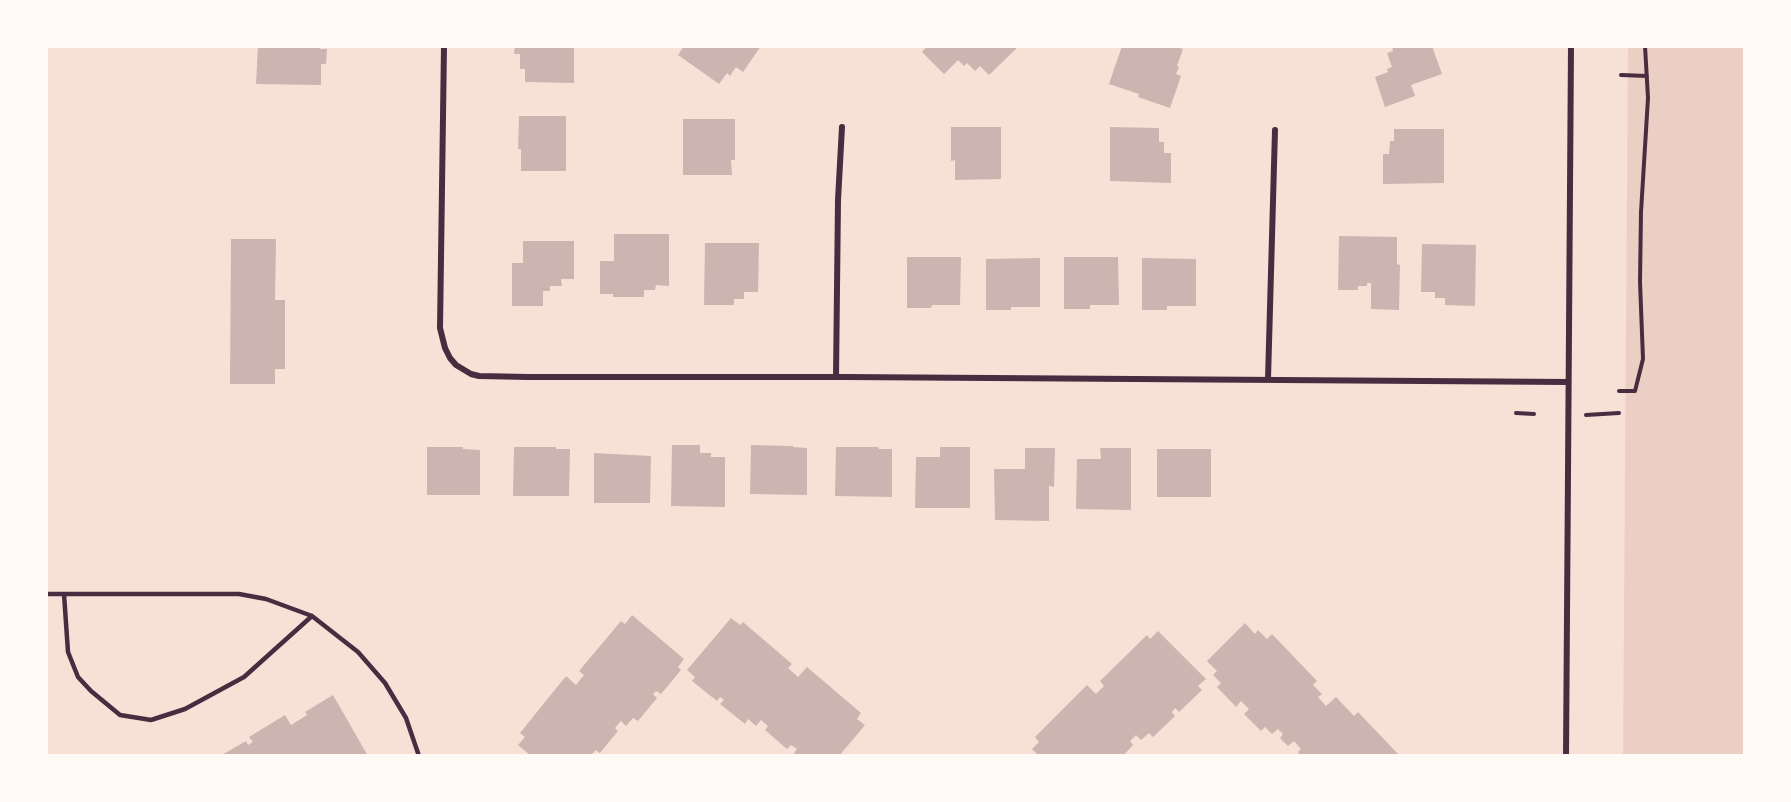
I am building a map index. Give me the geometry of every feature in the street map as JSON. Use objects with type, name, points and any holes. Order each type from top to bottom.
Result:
[{"type":"street","points":[[444,46],[440,328],[450,358],[464,370],[479,376],[1568,382]]},
{"type":"street","points":[[1566,756],[1571,46]]},
{"type":"street","points":[[836,377],[838,200],[842,127]]},
{"type":"street","points":[[1268,380],[1275,130]]},
{"type":"lane","points":[[46,594],[239,594],[266,599],[312,616],[358,652],[385,682],[406,718],[419,756]]},
{"type":"lane","points":[[64,594],[68,652],[78,677],[91,692],[120,715],[151,720],[185,709],[244,677],[312,616]]},
{"type":"path","points":[[1619,391],[1635,391],[1643,359],[1640,282],[1641,212],[1648,98],[1645,46]]},
{"type":"path","points":[[1621,75],[1647,76]]},
{"type":"path","points":[[1516,413],[1534,414]]},
{"type":"path","points":[[1585,415],[1619,413]]},
{"type":"shaded area","points":[[1628,47],[1744,47],[1744,755],[1623,755]]},
{"type":"building","points":[[258,46],[321,46],[320,49],[327,49],[326,64],[321,64],[321,85],[256,84]]},
{"type":"building","points":[[515,46],[574,46],[574,83],[525,82],[525,69],[520,69],[520,54],[514,54]]},
{"type":"building","points":[[684,46],[761,46],[743,72],[736,67],[730,76],[727,73],[719,84],[678,55]]},
{"type":"building","points":[[927,46],[1016,46],[1017,48],[989,75],[980,66],[975,71],[967,63],[964,66],[958,60],[944,74],[922,52]]},
{"type":"building","points":[[1122,46],[1176,46],[1183,49],[1176,74],[1181,76],[1170,108],[1109,84]]},
{"type":"building","points":[[1392,46],[1432,46],[1442,74],[1411,85],[1415,96],[1385,107],[1375,77],[1388,72],[1387,69],[1392,67],[1387,53],[1393,51]]},
{"type":"building","points":[[519,116],[566,116],[566,171],[521,171],[521,149],[518,149]]},
{"type":"building","points":[[683,119],[735,119],[735,160],[731,160],[732,175],[683,175]]},
{"type":"building","points":[[951,127],[1001,127],[1001,179],[955,180],[955,160],[951,161]]},
{"type":"building","points":[[1110,127],[1159,128],[1159,142],[1164,142],[1164,153],[1171,153],[1171,183],[1110,181]]},
{"type":"building","points":[[1394,129],[1444,129],[1444,183],[1383,184],[1383,154],[1389,154],[1390,141],[1394,141]]},
{"type":"building","points":[[614,234],[669,234],[669,286],[656,285],[655,290],[644,290],[644,297],[613,297],[613,294],[600,294],[600,261],[614,261]]},
{"type":"building","points":[[1339,236],[1397,237],[1397,264],[1400,265],[1399,310],[1371,309],[1371,283],[1367,283],[1367,286],[1358,286],[1358,290],[1338,290]]},
{"type":"building","points":[[231,239],[276,239],[275,300],[285,300],[285,369],[275,369],[275,384],[230,384]]},
{"type":"building","points":[[523,241],[574,241],[574,279],[561,279],[562,286],[550,286],[550,291],[543,291],[543,306],[512,306],[512,263],[523,263]]},
{"type":"building","points":[[705,243],[759,243],[758,292],[744,292],[744,299],[734,299],[734,305],[704,305]]},
{"type":"building","points":[[1422,244],[1476,245],[1475,306],[1445,305],[1445,298],[1435,298],[1435,292],[1421,292]]},
{"type":"building","points":[[907,257],[961,257],[960,305],[907,308]]},
{"type":"building","points":[[1064,257],[1118,257],[1119,305],[1090,305],[1090,309],[1064,309]]},
{"type":"building","points":[[1040,258],[1040,307],[986,310],[986,259]]},
{"type":"building","points":[[1142,258],[1196,259],[1196,306],[1167,306],[1167,310],[1142,310]]},
{"type":"building","points":[[672,445],[700,445],[700,453],[711,453],[711,457],[725,457],[725,507],[671,506]]},
{"type":"building","points":[[751,445],[807,448],[807,495],[750,494]]},
{"type":"building","points":[[427,447],[463,447],[463,449],[480,450],[480,495],[427,495]]},
{"type":"building","points":[[514,447],[570,449],[569,496],[513,496]]},
{"type":"building","points":[[836,447],[892,449],[892,497],[835,496]]},
{"type":"building","points":[[940,447],[970,447],[970,508],[915,508],[916,457],[940,457]]},
{"type":"building","points":[[1025,448],[1055,448],[1054,487],[1049,486],[1049,521],[995,520],[994,469],[1025,469]]},
{"type":"building","points":[[1100,448],[1131,448],[1131,510],[1076,509],[1077,459],[1101,459]]},
{"type":"building","points":[[1157,449],[1211,449],[1211,497],[1157,497]]},
{"type":"building","points":[[594,453],[651,456],[650,503],[594,503]]},
{"type":"building","points":[[632,615],[684,659],[678,667],[681,670],[661,694],[656,691],[653,694],[657,698],[638,721],[633,718],[626,726],[621,721],[615,728],[618,731],[600,753],[596,750],[590,756],[531,756],[518,745],[525,737],[520,733],[566,676],[576,685],[584,675],[579,671],[621,621],[625,624]]},
{"type":"building","points":[[731,618],[740,625],[743,622],[792,664],[788,668],[798,677],[807,667],[861,713],[857,719],[865,725],[839,756],[797,756],[794,753],[797,749],[791,745],[787,749],[765,730],[768,726],[761,720],[756,726],[748,719],[745,724],[720,704],[724,700],[720,697],[717,701],[692,681],[695,677],[687,670]]},
{"type":"building","points":[[1245,623],[1255,634],[1258,630],[1267,639],[1272,634],[1317,681],[1313,685],[1322,694],[1318,697],[1326,706],[1336,697],[1354,716],[1358,712],[1400,756],[1301,756],[1298,752],[1301,749],[1294,741],[1288,746],[1280,738],[1283,734],[1278,729],[1272,734],[1265,727],[1261,731],[1244,714],[1249,709],[1241,701],[1236,707],[1217,687],[1221,683],[1213,675],[1217,671],[1207,661]]},
{"type":"building","points":[[1158,631],[1206,679],[1198,686],[1202,690],[1179,712],[1175,708],[1172,712],[1175,716],[1153,737],[1149,733],[1141,740],[1136,735],[1130,741],[1133,745],[1123,756],[1039,756],[1032,749],[1039,742],[1035,737],[1087,685],[1096,694],[1104,686],[1100,681],[1147,635],[1150,639]]},
{"type":"building","points":[[333,695],[368,756],[220,756],[246,741],[248,745],[253,742],[249,737],[285,715],[291,725],[307,715],[305,712]]}]
